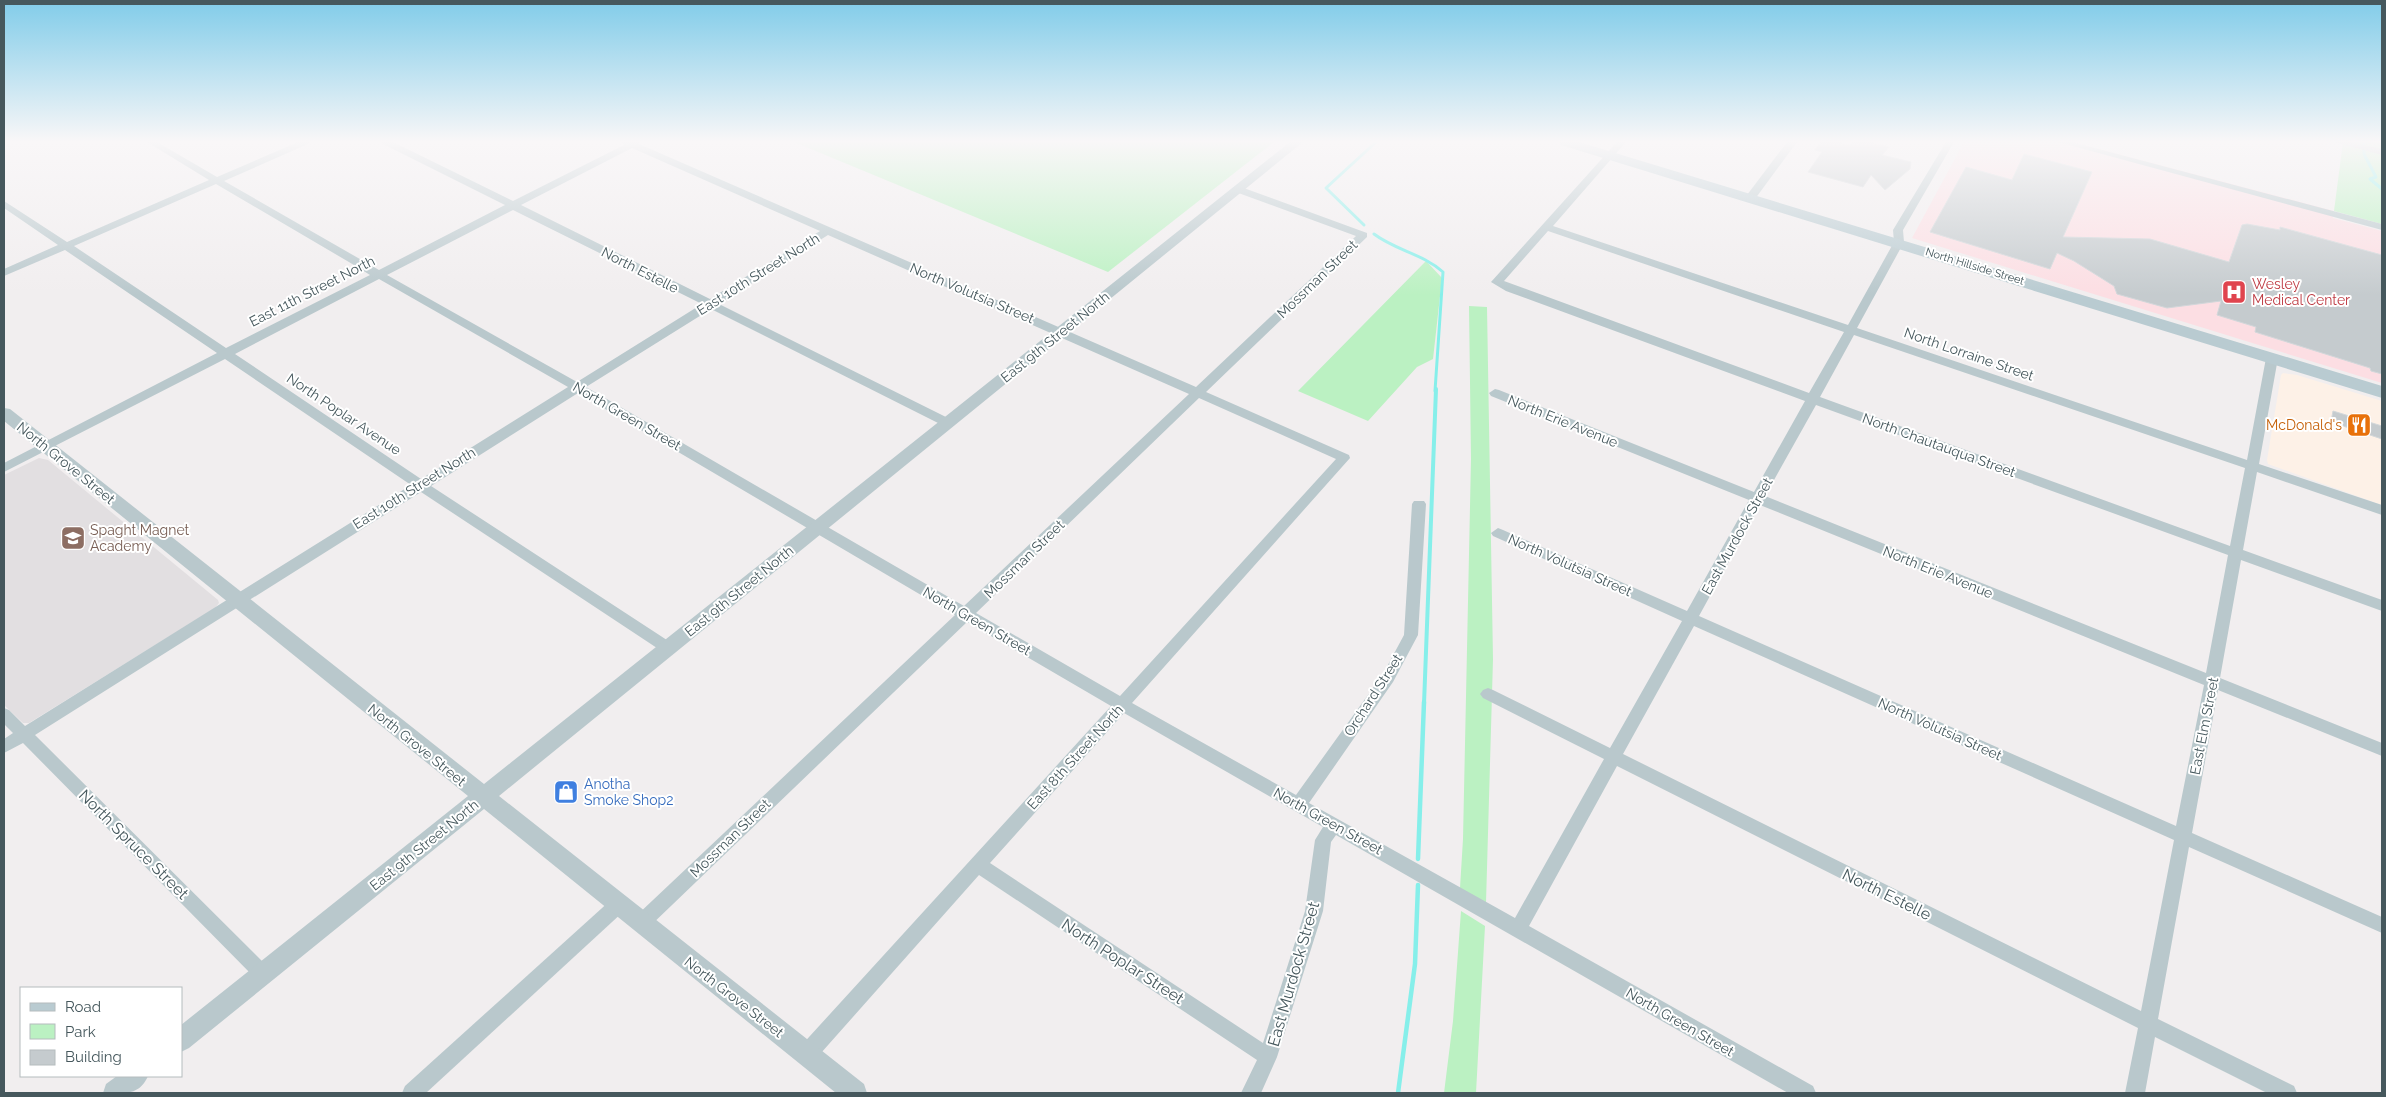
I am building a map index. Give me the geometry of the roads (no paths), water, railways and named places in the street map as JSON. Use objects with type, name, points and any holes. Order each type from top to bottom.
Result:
[{"type":"main road","name":"North Hillside Street","points":[[1738,193],[2382,392]]},
{"type":"street","points":[[4,273],[187,193]]},
{"type":"street","name":"North Green Street","points":[[240,193],[577,387],[1122,705],[1806,1093]]},
{"type":"street","name":"North Estelle","points":[[488,193],[948,423]]},
{"type":"street","name":"East 11th Street North","points":[[4,468],[534,193]]},
{"type":"street","name":"North Volutsia Street","points":[[744,193],[1344,458]]},
{"type":"street","name":"East 9th Street North","points":[[182,1039],[1232,193]]},
{"type":"street","name":"Mossman Street","points":[[640,923],[1363,235],[1248,193]]},
{"type":"street","points":[[1546,227],[1577,193]]},
{"type":"street","points":[[1751,197],[1754,193]]},
{"type":"street","name":"East Murdock Street","points":[[1518,929],[1851,330],[1899,242],[1898,230],[1920,193]]},
{"type":"street","points":[[2256,193],[2382,227]]},
{"type":"street","name":"North Poplar Avenue","points":[[4,204],[420,484],[668,648]]},
{"type":"street","name":"North Chautauqua Street","points":[[1546,227],[1497,282],[1510,289],[2382,606]]},
{"type":"street","name":"North Lorraine Street","points":[[1546,227],[2382,510]]},
{"type":"street","name":"East 10th Street North","points":[[4,747],[420,484],[827,231]]},
{"type":"street","name":"East Elm Street","points":[[2134,1093],[2272,358]]},
{"type":"street","name":"North Erie Avenue","points":[[1495,393],[2382,750]]},
{"type":"street","name":"North Grove Street","points":[[4,413],[482,798],[855,1093]]},
{"type":"street","name":"East 8th Street North","points":[[806,1055],[1344,458]]},
{"type":"street","name":"Orchard Street","points":[[1299,804],[1388,678],[1411,634],[1419,509]]},
{"type":"street","name":"North Volutsia Street","points":[[1498,533],[2382,925]]},
{"type":"street","name":"North Estelle","points":[[1488,694],[2287,1093]]},
{"type":"street","name":"North Spruce Street","points":[[4,714],[263,974]]},
{"type":"street","name":"East Murdock Street","points":[[1251,1093],[1268,1057],[1314,911],[1323,840],[1334,824]]},
{"type":"street","name":"North Poplar Street","points":[[978,865],[1268,1057]]},
{"type":"street","points":[[412,1093],[618,905]]},
{"type":"street","points":[[115,1093],[135,1077]]},
{"type":"waterway","points":[[1331,193],[1364,225]]},
{"type":"waterway","points":[[1374,234],[1427,261],[1443,272],[1435,391]]},
{"type":"waterway","points":[[1424,704],[1436,389]]},
{"type":"waterway","points":[[1418,859],[1424,702]]},
{"type":"waterway","points":[[1398,1093],[1415,964],[1418,885]]},
{"type":"place","name":"Wesley Medical Center","points":[[2234,292]]},
{"type":"place","name":"McDonald's","points":[[2359,425]]},
{"type":"place","name":"Spaght Magnet Academy","points":[[73,538]]},
{"type":"place","name":"Anotha Smoke Shop2","points":[[566,792]]}]
